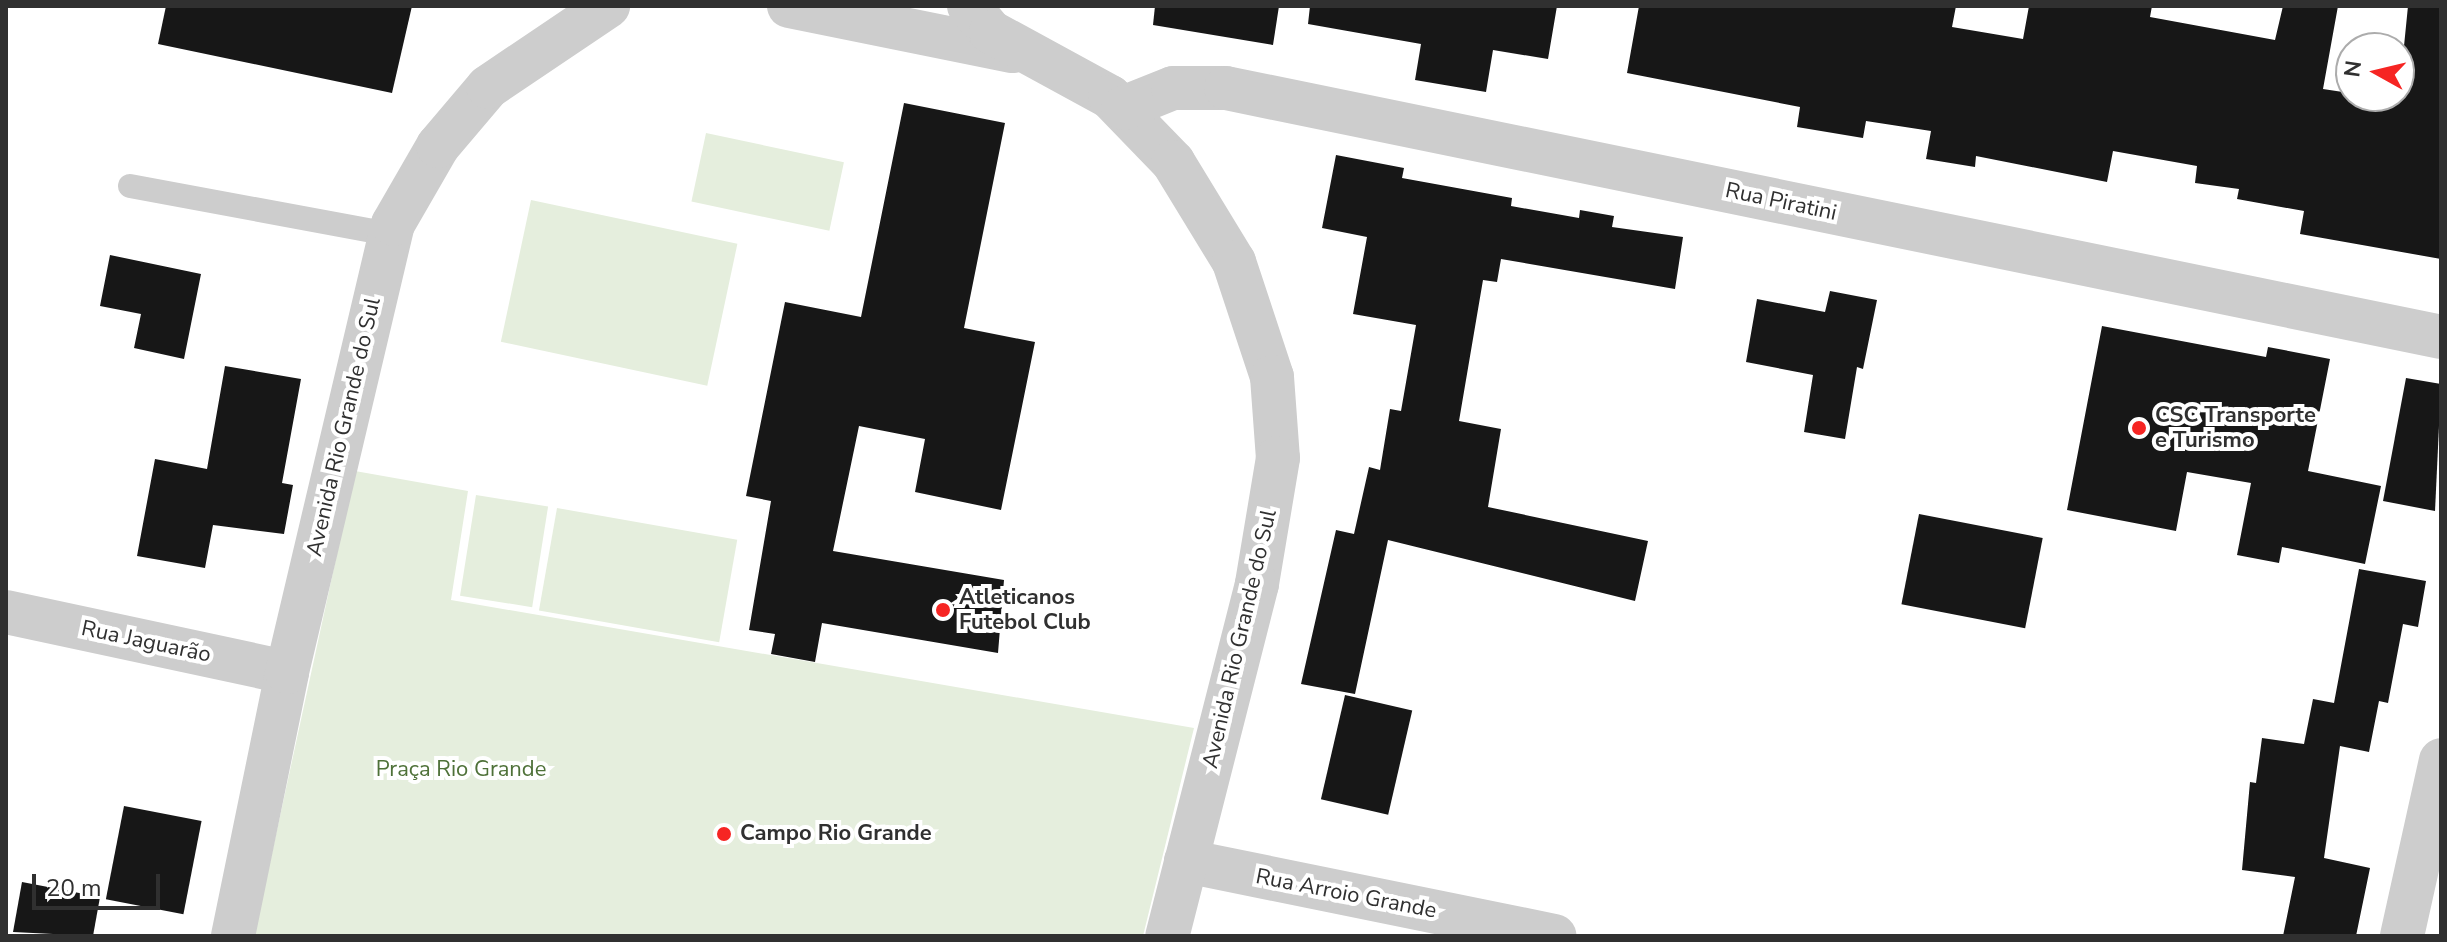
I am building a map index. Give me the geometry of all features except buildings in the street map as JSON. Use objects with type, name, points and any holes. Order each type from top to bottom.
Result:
[{"type":"street","name":"Avenida Rio Grande do Sul","points":[[233,936],[287,672],[390,234],[413,185],[461,115],[517,65],[608,6]]},
{"type":"street","name":"Avenida Rio Grande do Sul","points":[[789,6],[1027,54]]},
{"type":"street","name":"Avenida Rio Grande do Sul","points":[[969,6],[991,32],[1123,108],[1173,162],[1234,262],[1263,336],[1278,417],[1278,458],[1257,584],[1167,936]]},
{"type":"street","name":"Rua Piratini","points":[[1123,108],[1173,88],[1226,88],[2441,337]]},
{"type":"street","name":"Rua Jaguarão","points":[[6,612],[287,672]]},
{"type":"street","points":[[2402,936],[2441,760]]},
{"type":"street","name":"Rua Arroio Grande","points":[[1186,861],[1554,936]]},
{"type":"lane","points":[[130,186],[390,234]]},
{"type":"green space","points":[[706,133],[844,162],[829,231],[691,201]]},
{"type":"green space","points":[[531,200],[737,244],[707,386],[501,342]]},
{"type":"green space","name":"Campo Rio Grande","points":[[355,471],[468,491],[451,600],[1194,728],[1143,936],[254,936]]},
{"type":"green space","points":[[476,495],[548,506],[532,607],[460,596]]},
{"type":"green space","points":[[557,508],[737,540],[719,642],[539,610]]},
{"type":"place","name":"CSC Transporte e Turismo","points":[[2139,428]]},
{"type":"place","name":"Atleticanos Futebol Club","points":[[943,610]]},
{"type":"place","name":"Campo Rio Grande","points":[[724,834]]},
{"type":"park label","name":"Praça Rio Grande","points":[[461,770]]}]
